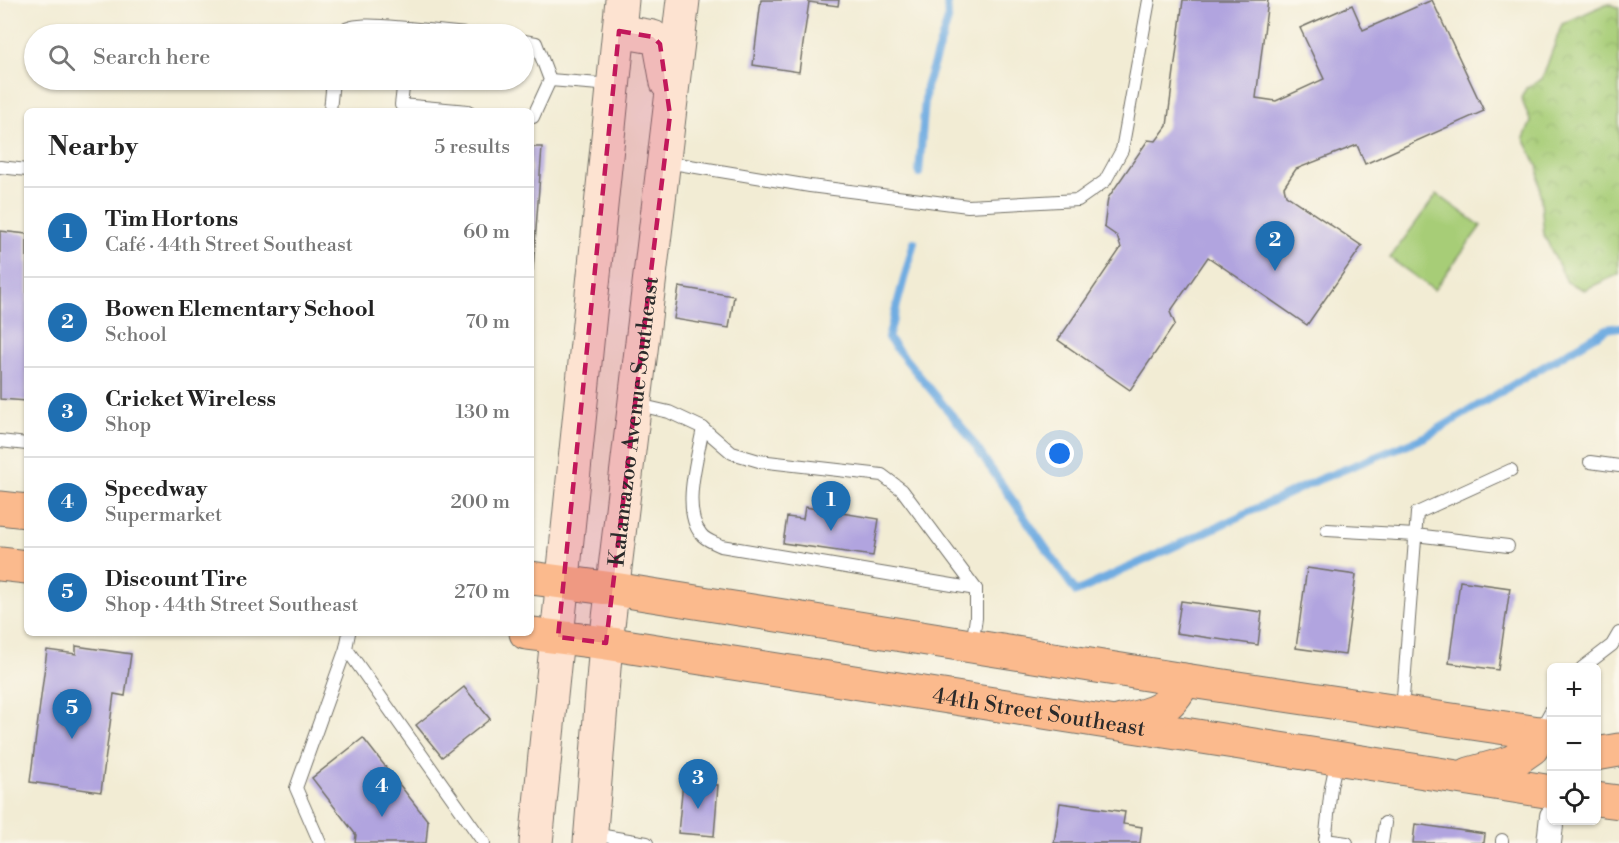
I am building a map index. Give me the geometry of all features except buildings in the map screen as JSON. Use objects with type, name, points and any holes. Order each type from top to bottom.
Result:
[{"type":"main road","name":"Kalamazoo Avenue Southeast","points":[[590,838],[606,643],[683,0]]},
{"type":"main road","points":[[536,843],[542,635],[547,580],[613,85],[620,15],[660,44],[666,73],[670,115]]},
{"type":"main road","points":[[0,508],[24,512]]},
{"type":"main road","points":[[0,564],[24,567]]},
{"type":"main road","points":[[547,580],[1401,712],[1547,726],[1532,748],[1512,762],[1459,777]]},
{"type":"main road","name":"44th Street Southeast","points":[[542,635],[606,643],[1547,791]]},
{"type":"main road","points":[[1114,723],[1158,710],[1176,697],[1184,680]]},
{"type":"main road","points":[[1601,743],[1619,745]]},
{"type":"main road","points":[[1601,753],[1619,750]]},
{"type":"main road","points":[[1601,800],[1619,802]]},
{"type":"street","points":[[1549,843],[1550,825]]},
{"type":"lane","points":[[665,162],[810,186],[968,206],[1078,200],[1105,181],[1122,150],[1149,0]]},
{"type":"lane","points":[[534,43],[550,81],[534,115]]},
{"type":"lane","points":[[550,81],[613,85]]},
{"type":"lane","points":[[330,108],[332,90]]},
{"type":"lane","points":[[401,108],[403,90]]},
{"type":"lane","points":[[0,167],[24,170]]},
{"type":"lane","points":[[634,404],[669,412],[703,428],[732,453],[759,460],[882,475],[902,490],[976,589],[976,618],[972,646]]},
{"type":"lane","points":[[703,428],[691,504],[694,525],[702,537],[721,546],[976,589]]},
{"type":"lane","points":[[0,441],[24,444]]},
{"type":"lane","points":[[1590,462],[1619,466]]},
{"type":"lane","points":[[1401,712],[1417,513],[1511,470]]},
{"type":"lane","points":[[1327,530],[1415,535],[1508,546]]},
{"type":"lane","points":[[1589,663],[1612,645],[1619,633]]},
{"type":"lane","points":[[320,843],[296,788],[348,636]]},
{"type":"lane","points":[[346,648],[484,843]]},
{"type":"lane","points":[[1337,758],[1331,786],[1325,841],[1347,843]]},
{"type":"lane","points":[[1382,843],[1385,824]]},
{"type":"lane","points":[[590,838],[647,843]]},
{"type":"highlighted area","points":[[619,31],[653,37],[660,44],[670,115],[606,643],[558,637]]},
{"type":"green space","points":[[1608,3],[1619,8],[1619,274],[1584,290],[1567,282],[1544,235],[1538,168],[1524,138],[1531,122],[1521,98],[1526,88],[1542,79],[1562,24]]},
{"type":"green space","points":[[1437,194],[1481,226],[1434,290],[1390,258]]},
{"type":"waterway","points":[[919,173],[926,87],[948,20],[947,0]]},
{"type":"waterway","points":[[914,242],[888,338],[965,431],[1076,592],[1318,480],[1425,437],[1607,329],[1619,327]]},
{"type":"place","name":"Bowen Elementary School","points":[[1275,271]]},
{"type":"place","name":"Tim Hortons","points":[[831,531]]},
{"type":"place","name":"Discount Tire","points":[[72,739]]},
{"type":"place","name":"Cricket Wireless","points":[[698,809]]},
{"type":"place","name":"Speedway","points":[[382,817]]}]
